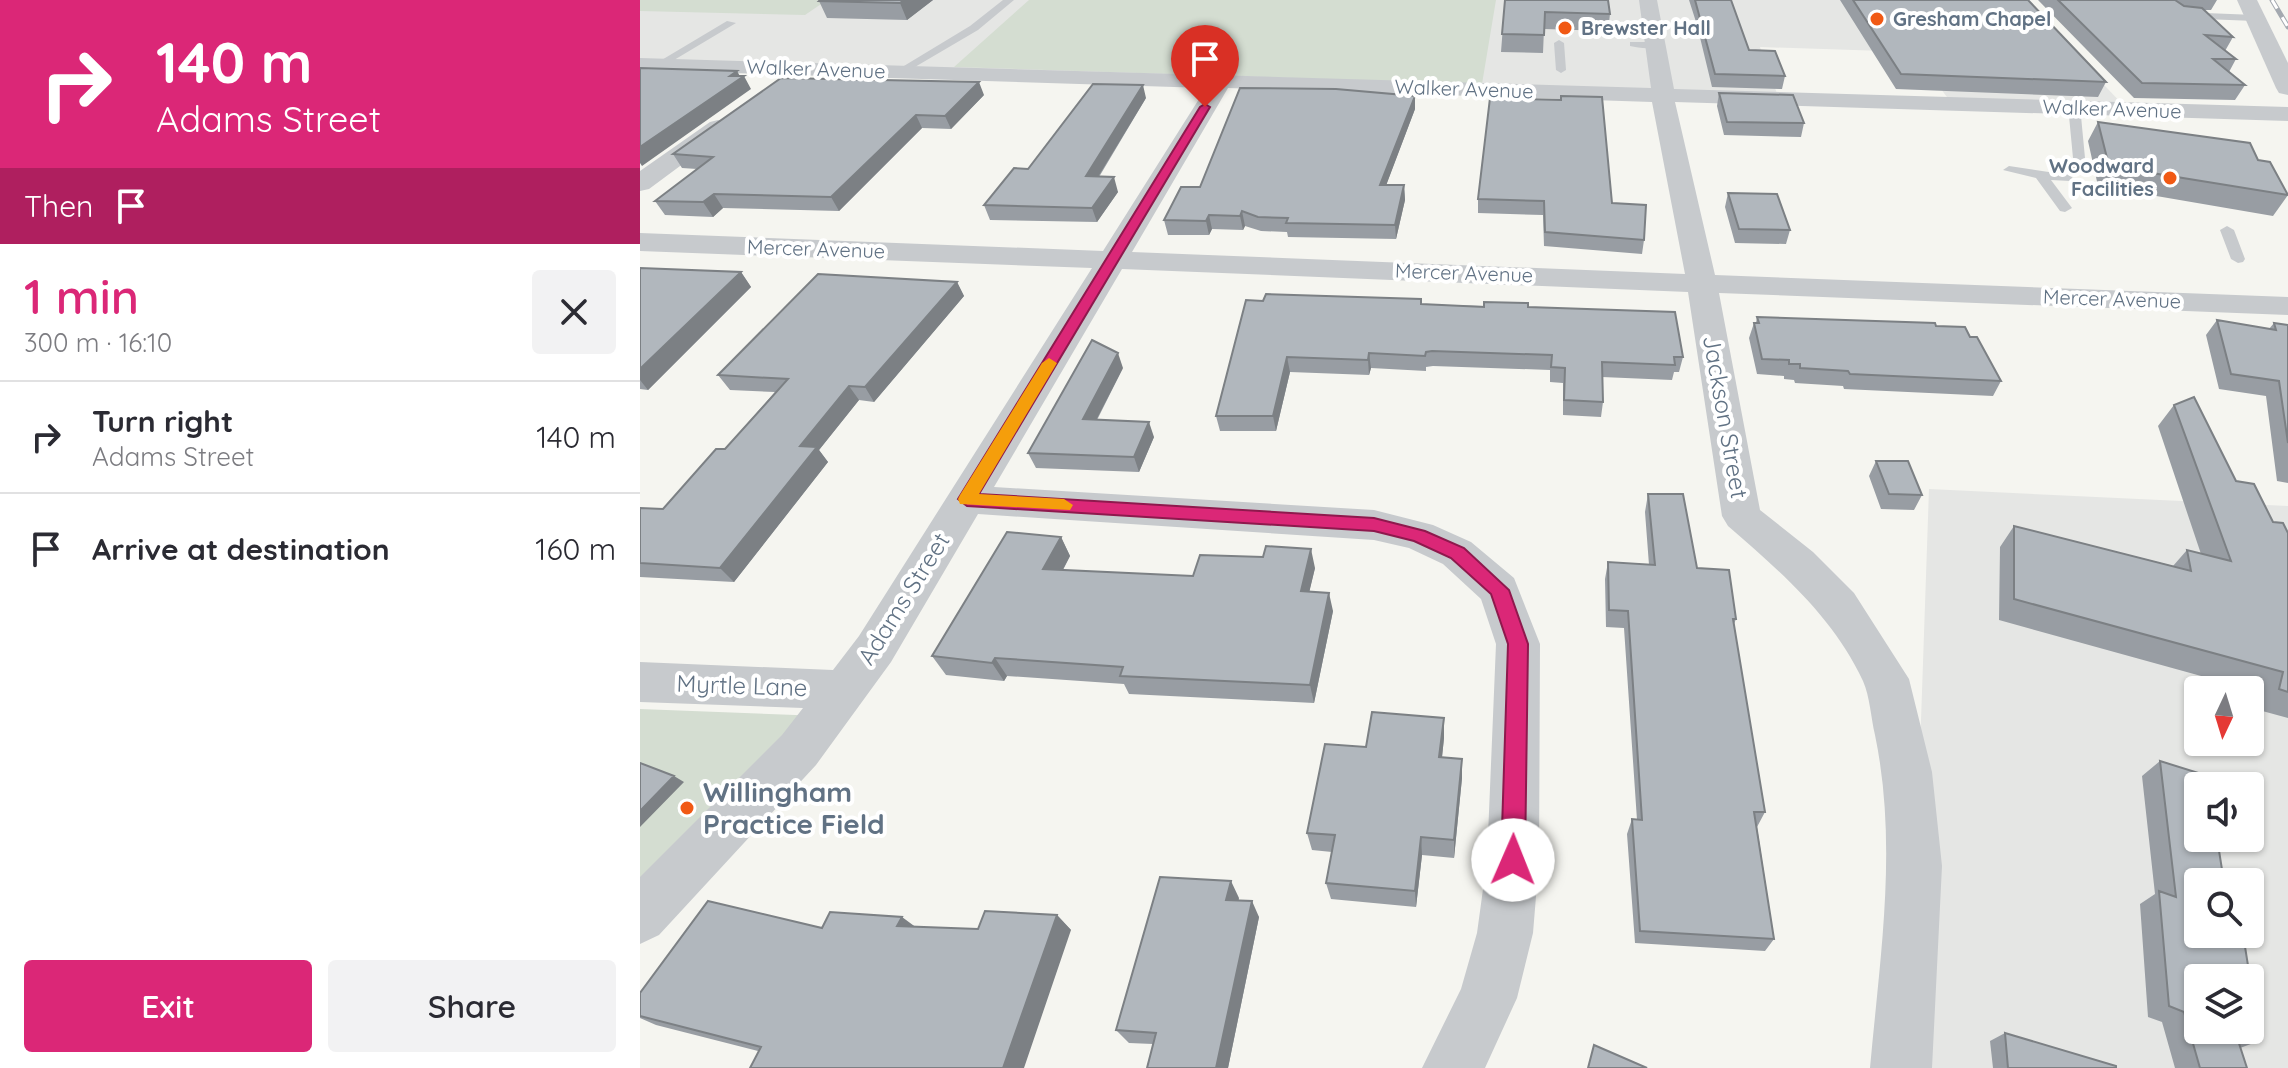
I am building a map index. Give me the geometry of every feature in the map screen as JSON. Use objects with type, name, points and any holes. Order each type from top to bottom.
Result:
[{"type":"street","name":"Jackson Street","points":[[1648,0],[1645,44],[1662,93],[1702,282],[1742,516],[1798,563],[1839,605],[1886,679],[1907,772],[1915,866],[1901,1068]]},
{"type":"street","points":[[2251,9],[2288,88]]},
{"type":"street","name":"Walker Avenue","points":[[650,64],[1662,93],[2013,113],[2071,108],[2288,114]]},
{"type":"street","points":[[763,95],[799,69]]},
{"type":"street","name":"Adams Street","points":[[640,916],[799,750],[875,649],[1221,82]]},
{"type":"street","points":[[2108,89],[2127,109]]},
{"type":"street","points":[[640,183],[738,113]]},
{"type":"street","name":"Mercer Avenue","points":[[640,242],[2288,306]]},
{"type":"street","points":[[967,499],[1374,525],[1419,536],[1457,553],[1499,590],[1518,644],[1513,860],[1505,933],[1488,998],[1453,1068]]},
{"type":"street","name":"Myrtle Lane","points":[[640,682],[844,690]]},
{"type":"lane","points":[[899,72],[966,33],[1009,0]]},
{"type":"lane","points":[[2160,0],[2178,15],[2251,9]]},
{"type":"lane","points":[[650,64],[735,23],[713,22]]},
{"type":"lane","points":[[950,29],[966,33]]},
{"type":"lane","points":[[682,41],[712,42]]},
{"type":"lane","points":[[1559,43],[1561,70]]},
{"type":"lane","points":[[2009,170],[2065,178],[2079,158],[2075,116],[2071,108]]},
{"type":"lane","points":[[2040,174],[2065,208]]},
{"type":"lane","points":[[2227,230],[2238,259]]},
{"type":"shaded area","points":[[640,0],[2023,0],[2127,109],[1952,104],[1914,52],[1760,47],[1779,99],[640,64]]},
{"type":"shaded area","points":[[640,0],[827,0],[805,15],[640,11]]},
{"type":"shaded area","points":[[1029,0],[1496,0],[1482,84],[954,67]]},
{"type":"shaded area","points":[[1929,489],[2288,506],[2288,1068],[1909,1068]]},
{"type":"shaded area","name":"Willingham Practice Field","points":[[640,709],[822,716],[640,899]]},
{"type":"building","points":[[820,0],[904,0],[900,3]]},
{"type":"building","points":[[1505,0],[1608,0],[1610,14],[1545,12],[1544,35],[1502,34]]},
{"type":"building","points":[[1695,0],[1731,0],[1749,50],[1775,51],[1785,76],[1715,74]]},
{"type":"building","points":[[1853,0],[2028,0],[2106,82],[1901,74]]},
{"type":"building","points":[[2058,0],[2175,0],[2184,6],[2202,8],[2233,37],[2205,35],[2236,59],[2213,59],[2245,85],[2142,83]]},
{"type":"building","points":[[640,68],[737,71],[730,76],[744,76],[640,147]]},
{"type":"building","points":[[781,78],[979,82],[945,116],[916,115],[831,197],[714,194],[703,202],[655,201],[713,157],[673,154]]},
{"type":"building","points":[[1093,84],[1143,85],[1086,176],[1114,177],[1092,208],[984,205],[1014,168],[1028,169]]},
{"type":"building","points":[[1240,88],[1336,89],[1415,96],[1380,185],[1404,185],[1395,225],[1286,223],[1288,218],[1258,217],[1242,211],[1240,216],[1209,215],[1206,221],[1164,220],[1181,187],[1200,187]]},
{"type":"building","points":[[1719,93],[1793,95],[1804,123],[1727,122]]},
{"type":"building","points":[[1561,96],[1602,97],[1612,203],[1646,205],[1644,240],[1545,232],[1544,201],[1478,199],[1490,98],[1561,100]]},
{"type":"building","points":[[2098,122],[2250,143],[2258,160],[2270,162],[2288,195],[2109,166]]},
{"type":"building","points":[[1728,193],[1777,194],[1790,230],[1739,229]]},
{"type":"building","points":[[640,268],[741,272],[640,369]]},
{"type":"building","points":[[818,274],[957,282],[865,387],[849,386],[800,446],[817,447],[720,568],[640,563],[640,508],[663,509],[716,449],[725,449],[788,379],[718,375]]},
{"type":"building","points":[[1266,294],[1421,299],[1421,304],[1484,307],[1484,302],[1528,303],[1528,307],[1675,312],[1683,357],[1674,357],[1675,365],[1602,362],[1603,402],[1564,400],[1565,368],[1551,367],[1552,355],[1432,351],[1426,352],[1425,356],[1369,353],[1368,360],[1287,357],[1273,416],[1216,416],[1246,300],[1263,301]]},
{"type":"building","points":[[1757,317],[1935,323],[1936,326],[1965,327],[1970,337],[1977,337],[2001,381],[1850,374],[1848,371],[1800,368],[1800,364],[1789,364],[1789,360],[1762,359],[1754,323],[1759,323]]},
{"type":"building","points":[[2217,320],[2276,330],[2274,323],[2288,325],[2288,443],[2279,381],[2231,374]]},
{"type":"building","points":[[1092,340],[1118,353],[1083,419],[1149,422],[1134,457],[1028,453]]},
{"type":"building","points":[[2194,397],[2236,481],[2254,484],[2273,522],[2283,523],[2288,533],[2288,692],[2279,689],[2283,672],[2014,599],[2014,526],[2191,571],[2187,550],[2231,561],[2174,405]]},
{"type":"building","points":[[1876,461],[1908,461],[1922,495],[1889,494]]},
{"type":"building","points":[[1648,494],[1683,494],[1697,568],[1729,570],[1736,619],[1733,619],[1765,812],[1754,812],[1774,939],[1640,931],[1632,819],[1642,820],[1628,611],[1609,610],[1608,562],[1655,565]]},
{"type":"building","points":[[1007,532],[1061,537],[1043,569],[1193,576],[1200,555],[1263,557],[1266,546],[1311,549],[1301,591],[1329,593],[1310,685],[1120,676],[1123,667],[995,658],[992,663],[932,656]]},
{"type":"building","points":[[1372,712],[1444,718],[1439,757],[1462,759],[1454,840],[1421,837],[1415,891],[1326,883],[1335,835],[1307,833],[1325,744],[1366,747]]},
{"type":"building","points":[[2160,761],[2195,772],[2184,772],[2184,852],[2219,852],[2222,868],[2184,868],[2184,948],[2245,948],[2248,964],[2184,964],[2184,1012],[2169,1006],[2159,891],[2176,897]]},
{"type":"building","points":[[640,763],[674,776],[640,811]]},
{"type":"building","points":[[1160,877],[1231,881],[1226,900],[1252,901],[1216,1068],[1147,1068],[1156,1033],[1116,1030]]},
{"type":"building","points":[[708,901],[822,928],[830,912],[902,917],[897,926],[978,929],[985,911],[1057,915],[1003,1068],[750,1068],[761,1047],[640,1016],[640,993]]},
{"type":"building","points":[[2005,1033],[2116,1066],[2116,1068],[2008,1068]]},
{"type":"building","points":[[2193,1044],[2239,1044],[2247,1068],[2200,1068]]},
{"type":"building","points":[[1594,1045],[1647,1068],[1588,1068]]},
{"type":"railway","points":[[2272,0],[2288,27]]},
{"type":"slow traffic","points":[[1049,363],[967,499],[1064,505]]},
{"type":"place","name":"Gresham Chapel","points":[[1877,19]]},
{"type":"place","name":"Brewster Hall","points":[[1565,28]]},
{"type":"place","name":"Woodward Facilities","points":[[2170,178]]},
{"type":"place","name":"Willingham Practice Field","points":[[687,808]]},
{"type":"route","points":[[1205,107],[967,499],[1374,525],[1419,536],[1457,553],[1499,590],[1518,644],[1513,860]]}]
